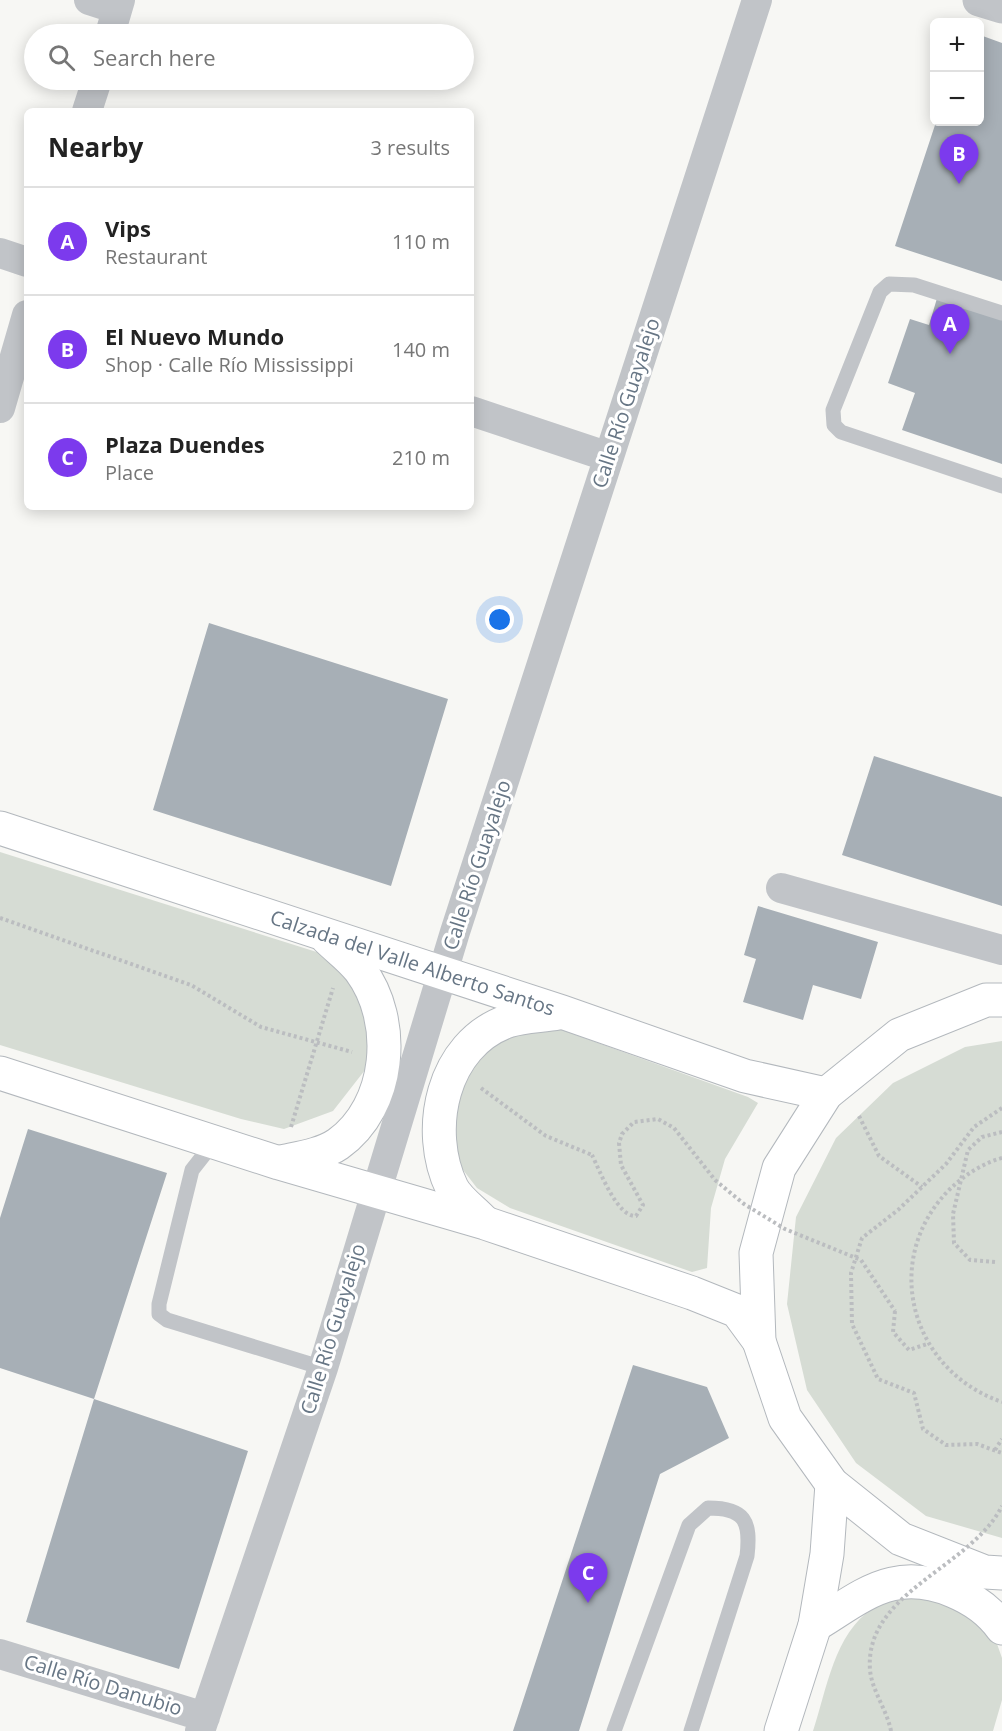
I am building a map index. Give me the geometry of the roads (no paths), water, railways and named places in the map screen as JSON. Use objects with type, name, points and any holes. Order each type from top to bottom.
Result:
[{"type":"main road","name":"Calzada del Valle Alberto Santos","points":[[0,828],[562,1012],[745,1076],[826,1094]]},
{"type":"main road","points":[[0,1073],[214,1142],[317,1154],[337,1145],[360,1123],[386,1060],[383,1027],[376,1000],[360,970],[322,933]]},
{"type":"main road","points":[[997,993],[899,1035],[826,1094],[779,1168],[756,1253],[759,1341],[785,1418],[832,1484],[901,1539],[985,1572],[1002,1573]]},
{"type":"main road","points":[[485,1223],[453,1190],[444,1167],[440,1117],[447,1080],[465,1051],[486,1033],[508,1021],[562,1012]]},
{"type":"main road","points":[[284,1150],[375,1190],[485,1223],[737,1311],[759,1341]]},
{"type":"main road","points":[[781,1731],[815,1625],[827,1554],[832,1484]]},
{"type":"main road","points":[[815,1625],[869,1593],[892,1584],[908,1582],[943,1588],[974,1599],[991,1613],[1002,1628]]},
{"type":"street","points":[[89,0],[116,15]]},
{"type":"street","name":"Calle Río Guayalejo","points":[[203,1724],[323,1368],[442,973],[757,0]]},
{"type":"street","points":[[980,0],[1002,7]]},
{"type":"street","points":[[88,108],[93,90]]},
{"type":"street","points":[[0,253],[24,261]]},
{"type":"street","points":[[0,408],[24,325]]},
{"type":"street","points":[[474,412],[609,457]]},
{"type":"street","points":[[781,888],[1002,950]]},
{"type":"street","name":"Calle Río Danubio","points":[[0,1654],[203,1724]]},
{"type":"lane","points":[[1002,313],[914,285],[889,284],[880,292],[833,410],[832,420],[840,432],[1002,486]]},
{"type":"lane","points":[[214,1142],[192,1170],[159,1304],[159,1314],[166,1320],[323,1368]]},
{"type":"lane","points":[[614,1731],[689,1525],[708,1508],[726,1508],[746,1520],[750,1532],[747,1556],[691,1731]]},
{"type":"place","name":"El Nuevo Mundo","points":[[959,184]]},
{"type":"place","name":"Vips","points":[[950,354]]},
{"type":"place","name":"Plaza Duendes","points":[[588,1603]]}]
